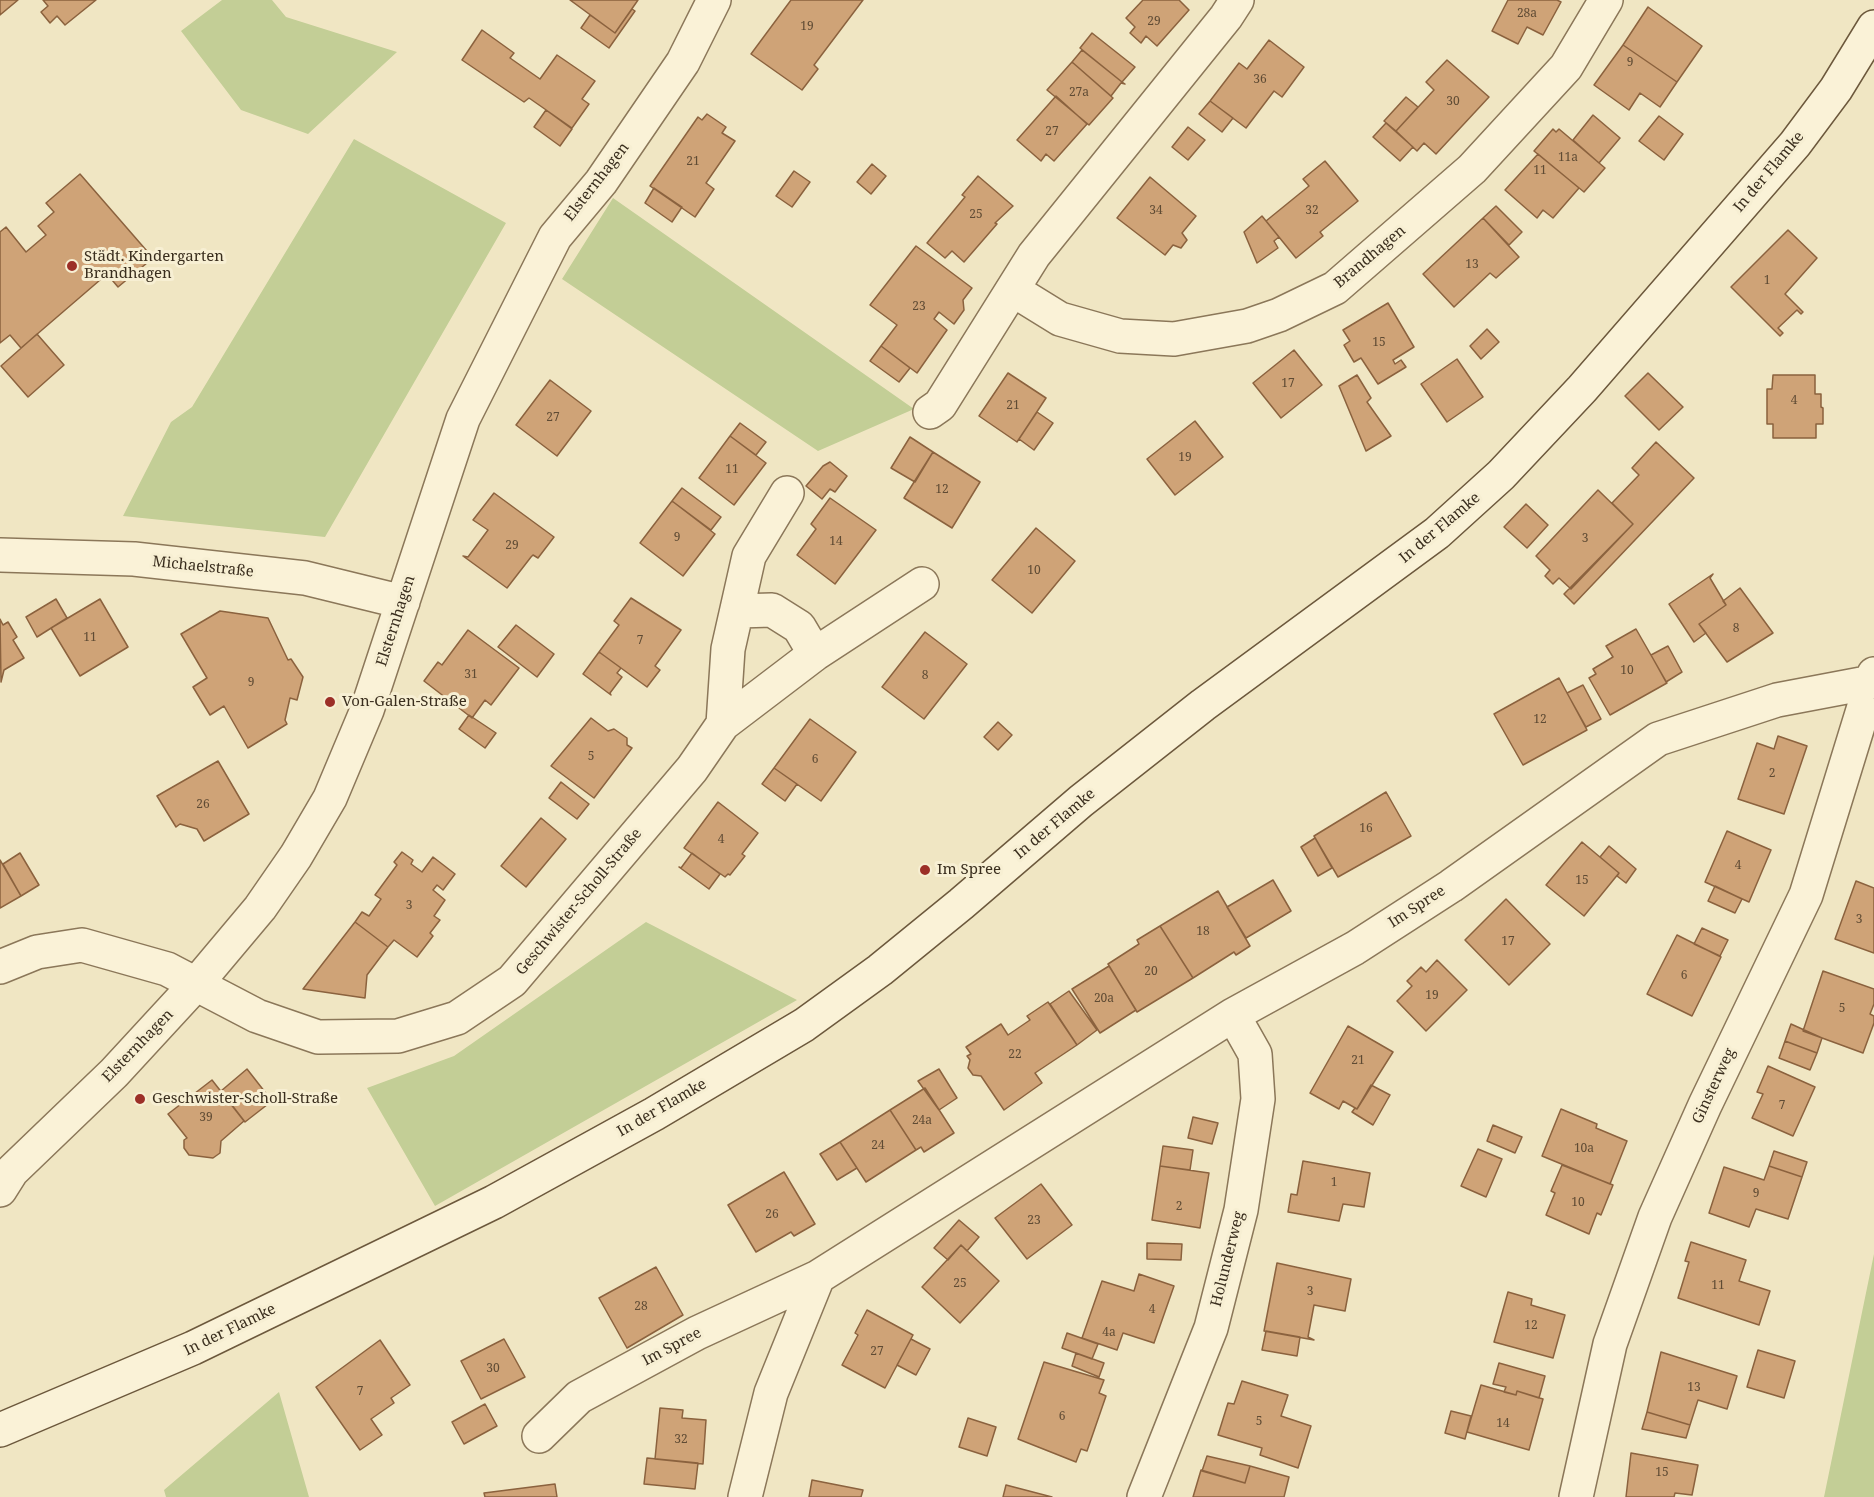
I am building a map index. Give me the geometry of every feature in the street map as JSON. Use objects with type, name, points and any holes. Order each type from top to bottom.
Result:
[{"type":"street","name":"Elsternhagen","points":[[0,1190],[12,1171],[114,1072],[197,983],[260,908],[296,856],[330,798],[367,710],[463,420],[555,237],[601,182],[683,62],[714,0]]},
{"type":"street","points":[[930,412],[940,405],[1034,255],[1227,17],[1237,0]]},
{"type":"street","name":"Brandhagen","points":[[1013,290],[1060,319],[1120,336],[1174,339],[1247,326],[1279,315],[1335,288],[1472,169],[1566,67],[1606,0]]},
{"type":"street","name":"In der Flamke","points":[[0,1429],[194,1348],[494,1202],[654,1114],[804,1025],[880,970],[1081,801],[1203,705],[1413,552],[1501,475],[1582,388],[1795,144],[1871,41]]},
{"type":"street","points":[[723,724],[728,649],[749,556],[787,493]]},
{"type":"street","name":"Michaelstraße","points":[[0,555],[134,559],[305,578],[403,602]]},
{"type":"street","name":"Geschwister-Scholl-Straße","points":[[0,967],[38,952],[82,945],[167,969],[257,1016],[318,1037],[398,1036],[457,1018],[512,981],[692,769],[723,724],[815,654],[922,584]]},
{"type":"street","points":[[738,612],[772,610],[799,627],[815,654]]},
{"type":"street","name":"Im Spree","points":[[539,1436],[579,1397],[697,1333],[818,1277],[1233,1015],[1355,948],[1451,886],[1658,739],[1777,700],[1873,678]]},
{"type":"street","name":"Ginsterweg","points":[[1576,1497],[1610,1344],[1655,1216],[1705,1105],[1806,895],[1873,678]]},
{"type":"street","name":"Holunderweg","points":[[1144,1497],[1211,1328],[1241,1210],[1258,1099],[1255,1054],[1233,1015]]},
{"type":"street","points":[[745,1497],[771,1393],[818,1277]]},
{"type":"green space","points":[[222,0],[272,0],[286,17],[397,52],[308,134],[241,110],[181,31]]},
{"type":"green space","points":[[354,139],[506,223],[325,537],[123,516],[171,422],[192,407]]},
{"type":"green space","points":[[613,198],[914,409],[818,451],[562,279]]},
{"type":"green space","points":[[646,922],[797,1000],[435,1206],[367,1088],[454,1056]]},
{"type":"green space","points":[[1874,1254],[1874,1497],[1824,1497]]},
{"type":"green space","points":[[279,1392],[309,1497],[166,1497],[164,1490]]},
{"type":"building","points":[[0,0],[18,0],[0,15]]},
{"type":"building","points":[[43,0],[96,0],[65,25],[57,16],[50,23],[41,12],[48,6]]},
{"type":"building","points":[[570,0],[638,0],[615,33]]},
{"type":"building","points":[[791,0],[863,0],[814,65],[818,69],[802,90],[751,54]]},
{"type":"building","points":[[1143,0],[1179,0],[1189,10],[1157,46],[1146,36],[1141,43],[1130,33],[1135,27],[1126,18]]},
{"type":"building","points":[[1508,0],[1557,0],[1561,2],[1543,35],[1527,27],[1518,44],[1492,31]]},
{"type":"building","points":[[1648,7],[1702,46],[1677,82],[1623,45]]},
{"type":"building","points":[[632,9],[635,11],[609,48],[581,28],[590,15],[615,33]]},
{"type":"building","points":[[482,30],[514,53],[510,58],[540,79],[557,55],[595,81],[582,99],[589,104],[572,128],[529,98],[524,102],[462,60]]},
{"type":"building","points":[[1092,33],[1135,67],[1122,82],[1080,48]]},
{"type":"building","points":[[1269,40],[1304,67],[1282,97],[1274,91],[1246,128],[1210,101],[1239,63],[1247,69]]},
{"type":"building","points":[[1623,45],[1677,82],[1660,107],[1640,93],[1629,110],[1594,85]]},
{"type":"building","points":[[1082,50],[1125,84],[1121,83],[1111,96],[1072,62]]},
{"type":"building","points":[[1447,60],[1489,97],[1436,154],[1424,143],[1417,151],[1396,131],[1434,90],[1426,82]]},
{"type":"building","points":[[1072,62],[1113,98],[1089,125],[1047,90]]},
{"type":"building","points":[[1056,96],[1087,124],[1054,161],[1046,154],[1041,161],[1017,140]]},
{"type":"building","points":[[1406,97],[1418,107],[1396,131],[1384,121]]},
{"type":"building","points":[[1210,101],[1233,118],[1222,132],[1199,114]]},
{"type":"building","points":[[546,110],[572,129],[560,146],[534,127]]},
{"type":"building","points":[[707,114],[726,127],[722,133],[735,141],[706,183],[714,189],[695,217],[650,186],[698,117],[702,120]]},
{"type":"building","points":[[1593,115],[1620,138],[1599,163],[1573,140]]},
{"type":"building","points":[[1659,116],[1683,134],[1664,160],[1639,141]]},
{"type":"building","points":[[1386,123],[1413,147],[1400,161],[1373,137]]},
{"type":"building","points":[[1188,127],[1205,140],[1188,160],[1172,147]]},
{"type":"building","points":[[1553,129],[1556,132],[1559,129],[1605,168],[1584,192],[1534,151]]},
{"type":"building","points":[[1538,154],[1579,188],[1553,218],[1543,210],[1537,218],[1505,190]]},
{"type":"building","points":[[1325,161],[1358,201],[1320,232],[1323,236],[1296,258],[1266,221],[1309,186],[1303,179]]},
{"type":"building","points":[[872,164],[886,176],[871,194],[857,182]]},
{"type":"building","points":[[794,171],[810,182],[792,207],[776,196]]},
{"type":"building","name":"Städt. Kindergarten Brandhagen","points":[[80,174],[153,258],[118,287],[107,274],[21,348],[10,335],[0,343],[0,232],[6,227],[26,252],[46,235],[38,226],[54,212],[46,203]]},
{"type":"building","points":[[978,176],[1013,206],[995,223],[997,224],[964,262],[952,251],[945,258],[927,243],[965,197],[962,195]]},
{"type":"building","points":[[1150,177],[1196,216],[1182,233],[1187,240],[1181,248],[1173,245],[1165,255],[1117,218]]},
{"type":"building","points":[[654,188],[682,207],[672,222],[645,203]]},
{"type":"building","points":[[1496,206],[1522,232],[1509,245],[1483,218]]},
{"type":"building","points":[[1262,216],[1279,237],[1274,241],[1278,248],[1257,263],[1244,232]]},
{"type":"building","points":[[1483,218],[1519,257],[1496,278],[1490,273],[1454,307],[1423,274]]},
{"type":"building","points":[[1788,230],[1817,258],[1785,294],[1803,312],[1801,314],[1797,310],[1778,328],[1783,333],[1780,336],[1731,287]]},
{"type":"building","points":[[916,246],[972,288],[963,300],[964,310],[954,324],[939,312],[934,319],[947,330],[917,373],[881,346],[897,325],[870,305]]},
{"type":"building","points":[[1388,303],[1414,347],[1393,360],[1395,364],[1401,360],[1406,367],[1378,384],[1361,358],[1354,362],[1344,345],[1350,341],[1343,330]]},
{"type":"building","points":[[1487,329],[1499,342],[1481,359],[1470,346]]},
{"type":"building","points":[[37,334],[64,365],[28,397],[1,366]]},
{"type":"building","points":[[881,346],[910,368],[899,382],[870,361]]},
{"type":"building","points":[[1294,350],[1322,385],[1281,418],[1253,383]]},
{"type":"building","points":[[1457,359],[1483,397],[1447,422],[1421,384]]},
{"type":"building","points":[[1008,373],[1046,398],[1017,442],[979,416]]},
{"type":"building","points":[[1648,373],[1683,407],[1659,430],[1625,396]]},
{"type":"building","points":[[1357,375],[1371,398],[1367,402],[1391,436],[1366,451],[1339,386]]},
{"type":"building","points":[[1773,375],[1815,375],[1815,394],[1821,394],[1821,407],[1823,408],[1823,424],[1816,424],[1816,438],[1773,438],[1773,424],[1767,424],[1767,389],[1772,389]]},
{"type":"building","points":[[550,380],[591,411],[557,456],[516,425]]},
{"type":"building","points":[[1037,412],[1053,423],[1034,450],[1019,439]]},
{"type":"building","points":[[1195,421],[1223,457],[1175,495],[1147,459]]},
{"type":"building","points":[[740,423],[766,442],[756,455],[730,436]]},
{"type":"building","points":[[730,436],[766,463],[734,505],[699,478]]},
{"type":"building","points":[[910,437],[933,452],[915,482],[891,468]]},
{"type":"building","points":[[1656,442],[1694,478],[1574,604],[1564,594],[1633,524],[1612,503],[1639,475],[1632,468]]},
{"type":"building","points":[[933,452],[980,482],[952,528],[904,498]]},
{"type":"building","points":[[830,462],[847,476],[835,492],[830,489],[822,499],[806,486],[823,466]]},
{"type":"building","points":[[682,488],[721,517],[711,530],[672,501]]},
{"type":"building","points":[[1598,490],[1633,524],[1571,589],[1559,578],[1553,584],[1545,576],[1550,570],[1536,556]]},
{"type":"building","points":[[494,493],[554,537],[538,558],[533,555],[531,557],[507,588],[463,556],[468,557],[488,530],[473,520]]},
{"type":"building","points":[[830,498],[876,530],[835,584],[797,555],[816,529],[811,524]]},
{"type":"building","points":[[672,501],[715,534],[683,576],[640,543]]},
{"type":"building","points":[[1526,504],[1548,525],[1527,548],[1504,527]]},
{"type":"building","points":[[1036,528],[1075,561],[1032,613],[992,580]]},
{"type":"building","points":[[1713,574],[1710,578],[1726,605],[1699,624],[1706,633],[1694,642],[1669,604]]},
{"type":"building","points":[[1740,588],[1773,633],[1727,662],[1699,624],[1726,605],[1723,601]]},
{"type":"building","points":[[631,598],[681,630],[655,666],[660,670],[647,687],[599,652],[619,625],[614,621]]},
{"type":"building","points":[[56,599],[67,618],[37,637],[26,617]]},
{"type":"building","points":[[100,599],[128,647],[80,676],[51,628]]},
{"type":"building","points":[[220,611],[268,618],[288,660],[291,659],[303,677],[297,700],[290,698],[285,720],[287,724],[248,748],[224,706],[210,715],[193,687],[207,678],[181,634]]},
{"type":"building","points":[[0,619],[3,625],[8,622],[17,637],[13,640],[24,658],[4,670],[1,682]]},
{"type":"building","points":[[516,625],[554,654],[537,677],[498,647]]},
{"type":"building","points":[[1636,629],[1667,683],[1610,715],[1589,678],[1596,674],[1593,669],[1613,657],[1606,646]]},
{"type":"building","points":[[468,630],[519,668],[491,705],[485,700],[472,718],[424,681],[438,662],[442,665]]},
{"type":"building","points":[[925,632],[967,664],[924,719],[882,687]]},
{"type":"building","points":[[1668,646],[1682,672],[1666,682],[1651,655]]},
{"type":"building","points":[[599,652],[621,668],[617,673],[622,677],[610,693],[611,695],[583,674]]},
{"type":"building","points":[[1559,678],[1587,730],[1523,765],[1494,714]]},
{"type":"building","points":[[1583,685],[1601,719],[1586,727],[1567,693]]},
{"type":"building","points":[[469,715],[496,733],[485,748],[459,729]]},
{"type":"building","points":[[591,718],[608,731],[614,729],[627,738],[627,745],[632,748],[594,798],[551,766]]},
{"type":"building","points":[[810,719],[856,752],[821,801],[774,768]]},
{"type":"building","points":[[998,722],[1012,735],[998,750],[984,737]]},
{"type":"building","points":[[1778,736],[1807,746],[1784,814],[1738,799],[1757,743],[1774,749]]},
{"type":"building","points":[[218,761],[249,814],[204,841],[197,829],[180,824],[176,827],[157,796]]},
{"type":"building","points":[[774,768],[797,784],[785,801],[762,784]]},
{"type":"building","points":[[561,782],[589,804],[577,819],[549,798]]},
{"type":"building","points":[[1386,792],[1411,836],[1338,877],[1314,836]]},
{"type":"building","points":[[718,802],[758,833],[742,854],[745,856],[730,875],[725,877],[684,848]]},
{"type":"building","points":[[541,818],[566,839],[526,887],[501,866]]},
{"type":"building","points":[[1727,831],[1771,850],[1749,902],[1705,882]]},
{"type":"building","points":[[1315,838],[1332,868],[1318,876],[1301,847]]},
{"type":"building","points":[[1582,842],[1619,873],[1584,916],[1546,885]]},
{"type":"building","points":[[1609,846],[1636,869],[1626,883],[1617,876],[1619,873],[1600,857]]},
{"type":"building","points":[[402,852],[413,860],[411,864],[422,872],[433,857],[455,874],[443,890],[437,885],[433,890],[445,900],[434,916],[440,920],[430,933],[433,936],[417,957],[394,940],[388,947],[355,922],[362,912],[369,916],[381,899],[375,895],[397,865],[394,862]]},
{"type":"building","points":[[20,853],[39,885],[21,896],[3,864]]},
{"type":"building","points":[[692,853],[720,874],[709,889],[679,867],[681,868]]},
{"type":"building","points":[[0,860],[21,896],[0,908]]},
{"type":"building","points":[[1273,880],[1291,911],[1246,938],[1227,907]]},
{"type":"building","points":[[1856,881],[1874,888],[1874,953],[1835,939]]},
{"type":"building","points":[[1715,886],[1742,899],[1735,913],[1708,901]]},
{"type":"building","points":[[1218,891],[1250,946],[1236,955],[1234,952],[1193,978],[1160,926]]},
{"type":"building","points":[[1506,899],[1550,944],[1509,985],[1465,940]]},
{"type":"building","points":[[355,922],[388,947],[367,975],[365,998],[303,989]]},
{"type":"building","points":[[1160,926],[1193,978],[1137,1012],[1108,964],[1139,944],[1137,940]]},
{"type":"building","points":[[1702,928],[1728,940],[1720,956],[1694,944]]},
{"type":"building","points":[[1677,935],[1721,957],[1692,1016],[1647,994]]},
{"type":"building","points":[[1437,960],[1467,990],[1426,1031],[1397,1001],[1412,986],[1407,981],[1421,967],[1426,972]]},
{"type":"building","points":[[1109,966],[1136,1010],[1100,1033],[1072,989]]},
{"type":"building","points":[[1823,971],[1874,989],[1874,1004],[1870,1014],[1874,1016],[1874,1023],[1863,1053],[1803,1031]]},
{"type":"building","points":[[1069,991],[1097,1030],[1077,1045],[1050,1004]]},
{"type":"building","points":[[1048,1002],[1077,1045],[1035,1073],[1042,1083],[1004,1110],[981,1076],[973,1075],[968,1068],[970,1060],[967,1056],[971,1054],[966,1047],[1001,1024],[1008,1035],[1030,1020],[1027,1016]]},
{"type":"building","points":[[1791,1024],[1822,1038],[1817,1053],[1785,1041]]},
{"type":"building","points":[[1348,1026],[1393,1052],[1357,1109],[1343,1101],[1339,1109],[1310,1093]]},
{"type":"building","points":[[1785,1041],[1817,1053],[1810,1070],[1779,1058]]},
{"type":"building","points":[[1768,1066],[1815,1087],[1793,1136],[1752,1118],[1763,1094],[1757,1092]]},
{"type":"building","points":[[247,1069],[272,1101],[245,1122],[221,1091]]},
{"type":"building","points":[[939,1069],[957,1098],[939,1110],[918,1081]]},
{"type":"building","points":[[212,1080],[244,1121],[221,1141],[220,1153],[213,1158],[189,1155],[184,1148],[184,1140],[187,1138],[168,1114]]},
{"type":"building","points":[[1371,1085],[1390,1095],[1373,1125],[1352,1112],[1355,1108],[1357,1109]]},
{"type":"building","points":[[925,1088],[954,1133],[924,1152],[921,1147],[916,1150],[890,1110]]},
{"type":"building","points":[[1561,1109],[1597,1124],[1596,1128],[1627,1141],[1610,1184],[1542,1156]]},
{"type":"building","points":[[890,1110],[916,1150],[866,1182],[840,1142]]},
{"type":"building","points":[[1193,1117],[1218,1123],[1212,1144],[1188,1138]]},
{"type":"building","points":[[1493,1125],[1522,1137],[1515,1153],[1487,1141]]},
{"type":"building","points":[[840,1142],[857,1168],[837,1180],[820,1154]]},
{"type":"building","points":[[1163,1146],[1193,1150],[1190,1170],[1160,1166]]},
{"type":"building","points":[[1478,1149],[1502,1159],[1486,1197],[1461,1186]]},
{"type":"building","points":[[1774,1151],[1807,1162],[1802,1177],[1769,1166]]},
{"type":"building","points":[[1303,1161],[1370,1173],[1364,1207],[1343,1204],[1339,1221],[1288,1212],[1291,1194],[1297,1195]]},
{"type":"building","points":[[1562,1165],[1613,1185],[1601,1215],[1597,1213],[1589,1234],[1546,1215],[1555,1193],[1551,1191]]},
{"type":"building","points":[[1160,1166],[1209,1173],[1200,1228],[1152,1220]]},
{"type":"building","points":[[1769,1166],[1802,1177],[1788,1219],[1756,1209],[1749,1227],[1709,1213],[1724,1167],[1764,1180]]},
{"type":"building","points":[[784,1172],[815,1224],[794,1236],[791,1232],[756,1252],[728,1205]]},
{"type":"building","points":[[1041,1184],[1072,1225],[1027,1259],[995,1218]]},
{"type":"building","points":[[959,1220],[979,1237],[967,1251],[961,1245],[948,1260],[934,1248]]},
{"type":"building","points":[[1691,1242],[1746,1260],[1739,1281],[1770,1291],[1759,1325],[1678,1298],[1689,1262],[1685,1261]]},
{"type":"building","points":[[1147,1243],[1182,1244],[1181,1260],[1147,1259]]},
{"type":"building","points":[[961,1245],[999,1281],[960,1323],[922,1287]]},
{"type":"building","points":[[1277,1263],[1351,1279],[1345,1311],[1314,1305],[1308,1337],[1314,1340],[1264,1331]]},
{"type":"building","points":[[656,1267],[683,1315],[627,1348],[599,1298]]},
{"type":"building","points":[[1139,1274],[1174,1286],[1154,1343],[1123,1333],[1117,1350],[1082,1338],[1102,1281],[1134,1291]]},
{"type":"building","points":[[1508,1292],[1532,1299],[1531,1305],[1565,1315],[1553,1358],[1494,1342]]},
{"type":"building","points":[[867,1310],[913,1335],[885,1388],[842,1365],[858,1335],[855,1333]]},
{"type":"building","points":[[1266,1331],[1300,1337],[1297,1356],[1262,1350]]},
{"type":"building","points":[[1067,1333],[1098,1344],[1092,1359],[1062,1348]]},
{"type":"building","points":[[504,1339],[525,1377],[481,1399],[461,1361]]},
{"type":"building","points":[[911,1339],[930,1349],[916,1375],[897,1365]]},
{"type":"building","points":[[380,1340],[410,1385],[391,1398],[394,1403],[371,1419],[382,1435],[360,1450],[316,1387]]},
{"type":"building","points":[[1758,1350],[1795,1361],[1784,1398],[1747,1387]]},
{"type":"building","points":[[1661,1352],[1737,1376],[1727,1409],[1698,1400],[1690,1425],[1647,1412]]},
{"type":"building","points":[[1076,1353],[1104,1363],[1099,1377],[1072,1366]]},
{"type":"building","points":[[1044,1362],[1104,1380],[1099,1393],[1106,1396],[1087,1451],[1081,1449],[1076,1462],[1018,1439]]},
{"type":"building","points":[[1499,1363],[1545,1376],[1539,1398],[1517,1391],[1516,1395],[1504,1392],[1506,1387],[1493,1384]]},
{"type":"building","points":[[1242,1381],[1288,1395],[1281,1416],[1311,1426],[1298,1468],[1260,1455],[1262,1448],[1218,1435],[1228,1403],[1234,1404]]},
{"type":"building","points":[[1481,1385],[1516,1395],[1517,1391],[1543,1399],[1529,1450],[1467,1432]]},
{"type":"building","points":[[485,1404],[497,1426],[464,1444],[452,1422]]},
{"type":"building","points":[[660,1408],[683,1410],[682,1418],[706,1420],[703,1464],[655,1459]]},
{"type":"building","points":[[1451,1411],[1471,1416],[1465,1439],[1445,1433]]},
{"type":"building","points":[[1647,1412],[1690,1425],[1686,1438],[1642,1429]]},
{"type":"building","points":[[968,1418],[996,1427],[987,1456],[959,1447]]},
{"type":"building","points":[[1631,1453],[1698,1465],[1692,1495],[1675,1493],[1674,1497],[1626,1497]]},
{"type":"building","points":[[1207,1456],[1250,1466],[1245,1483],[1202,1471]]},
{"type":"building","points":[[647,1458],[698,1463],[695,1489],[644,1484]]},
{"type":"building","points":[[1250,1466],[1289,1477],[1284,1497],[1193,1497],[1201,1470],[1245,1483]]},
{"type":"building","points":[[812,1480],[863,1490],[861,1497],[809,1497]]},
{"type":"building","points":[[555,1484],[557,1497],[485,1497],[484,1493]]},
{"type":"building","points":[[1006,1485],[1052,1497],[1003,1497]]},
{"type":"place","name":"Städt. Kindergarten Brandhagen","points":[[72,266]]},
{"type":"place","name":"Von-Galen-Straße","points":[[330,702]]},
{"type":"place","name":"Im Spree","points":[[925,870]]},
{"type":"place","name":"Geschwister-Scholl-Straße","points":[[140,1099]]}]
